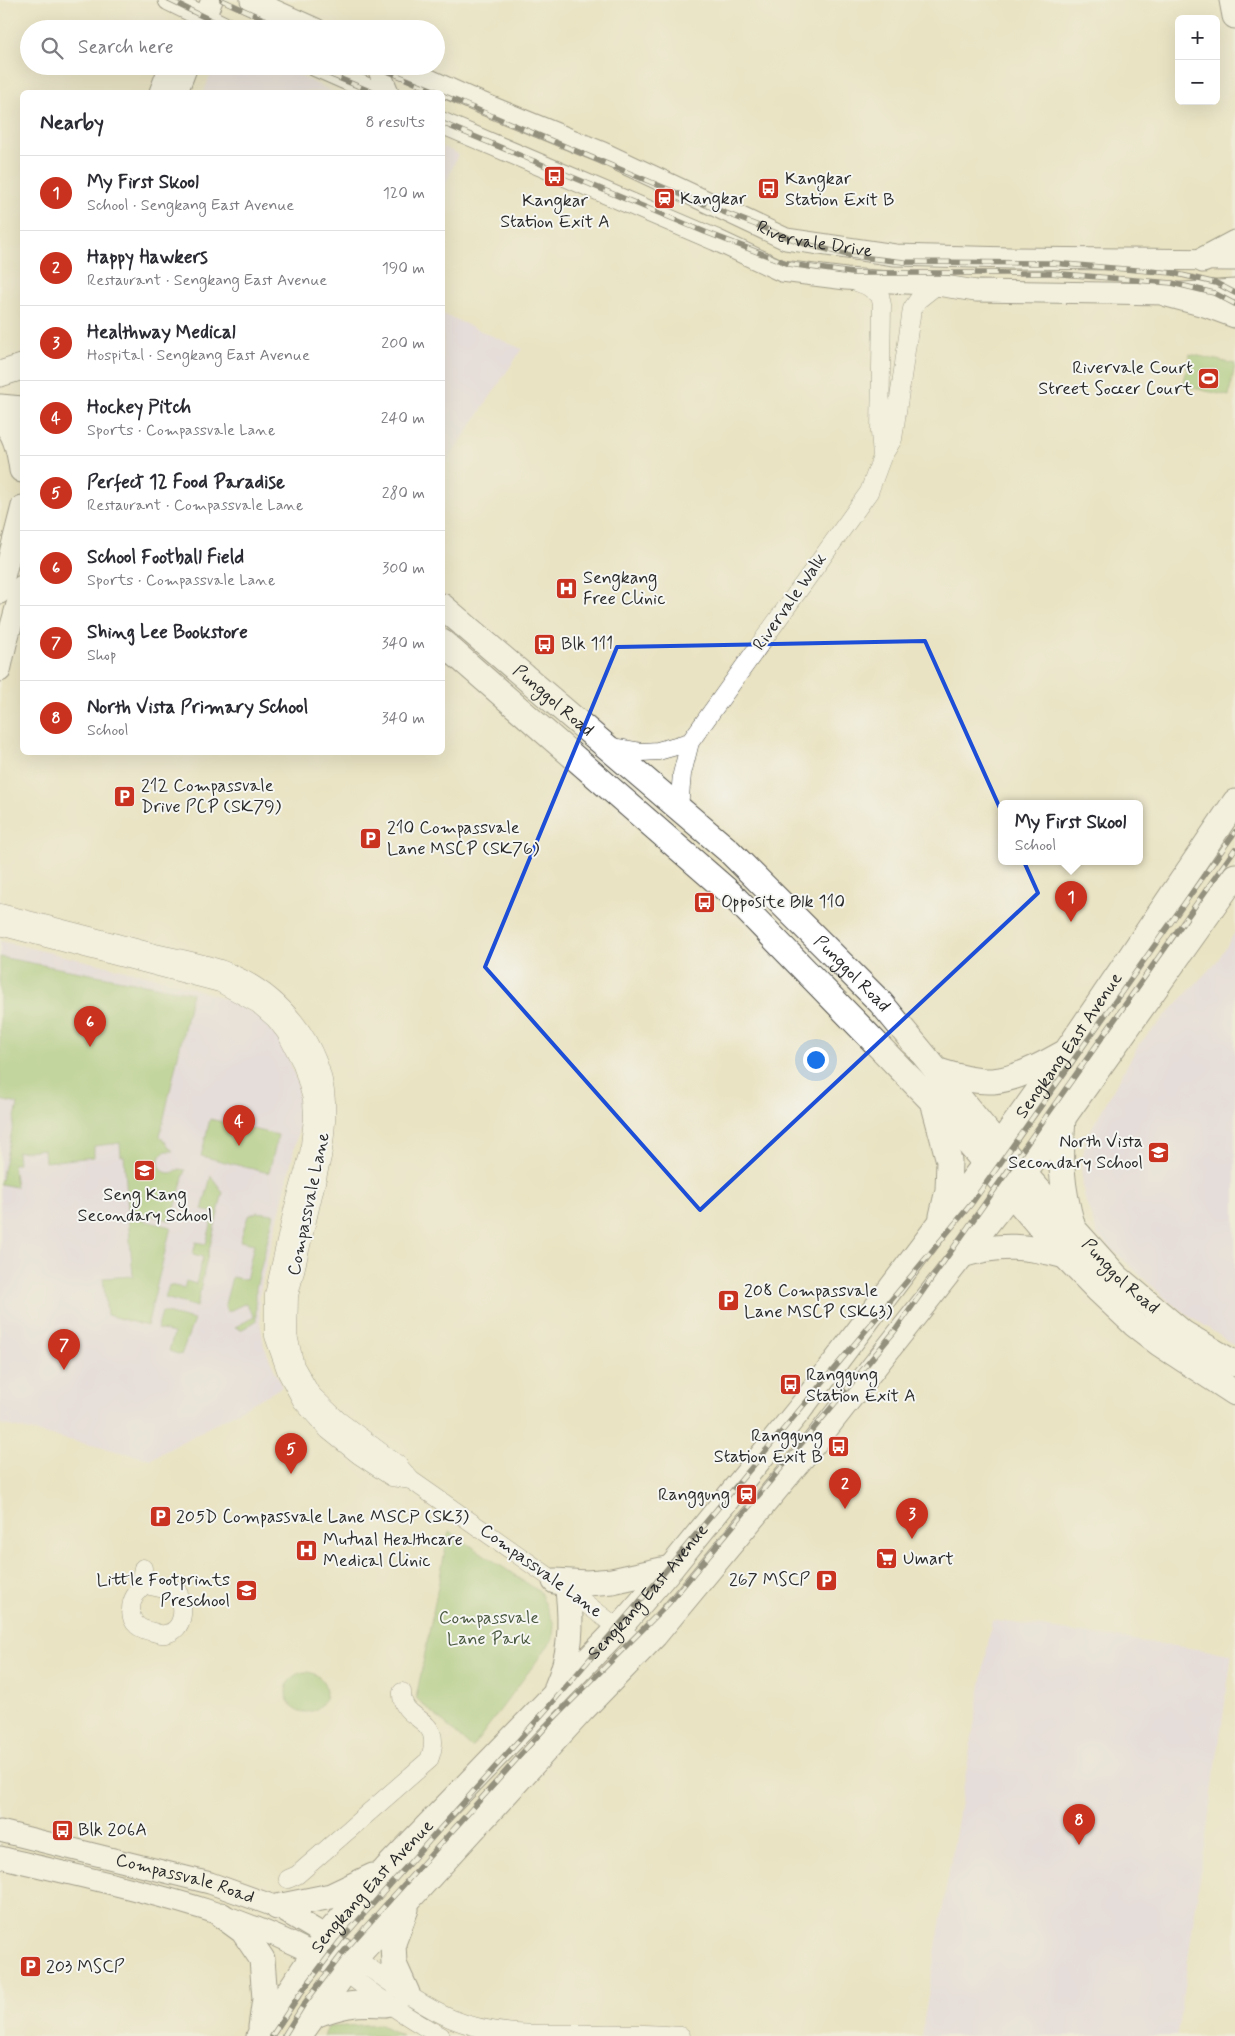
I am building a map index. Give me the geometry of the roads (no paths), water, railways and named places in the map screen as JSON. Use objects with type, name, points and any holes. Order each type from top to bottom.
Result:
[{"type":"main road","points":[[1232,0],[1235,16]]},
{"type":"main road","points":[[1203,260],[1235,243]]},
{"type":"main road","points":[[1167,294],[1208,305],[1235,315]]},
{"type":"main road","points":[[0,374],[20,368]]},
{"type":"main road","points":[[0,374],[20,379]]},
{"type":"main road","points":[[0,407],[20,409]]},
{"type":"main road","points":[[0,420],[8,426],[20,454]]},
{"type":"main road","name":"Punggol Road","points":[[445,609],[729,851],[881,1003],[936,1070],[992,1155]]},
{"type":"main road","name":"Punggol Road","points":[[445,645],[730,892],[933,1102],[992,1155],[1017,1184],[1065,1256],[1134,1324],[1160,1344],[1235,1393]]},
{"type":"main road","name":"Sengkang East Avenue","points":[[260,2034],[320,1944],[386,1869],[619,1628],[671,1568],[800,1409],[940,1221],[992,1155],[1066,1052],[1235,802]]},
{"type":"main road","name":"Sengkang East Avenue","points":[[305,2026],[350,1965],[576,1716],[644,1648],[797,1464],[1017,1184],[1235,876]]},
{"type":"main road","points":[[936,1070],[960,1078],[993,1081],[1034,1070],[1066,1052]]},
{"type":"main road","points":[[933,1102],[949,1161],[948,1190],[940,1221]]},
{"type":"main road","points":[[1063,1118],[1062,1179],[1065,1198],[1074,1229]]},
{"type":"main road","name":"Punggol Road","points":[[1017,1184],[1074,1229],[1117,1277],[1183,1333],[1235,1364]]},
{"type":"main road","points":[[962,1255],[982,1249],[1012,1246],[1042,1250],[1065,1256]]},
{"type":"main road","points":[[552,1696],[564,1671],[570,1645],[571,1618],[562,1585],[612,1581],[671,1568]]},
{"type":"main road","points":[[277,1907],[331,1896],[386,1869]]},
{"type":"main road","points":[[407,1994],[394,1964],[393,1943],[410,1898]]},
{"type":"main road","points":[[221,1915],[243,1932],[262,1959],[265,1999],[260,2034]]},
{"type":"main road","points":[[305,2026],[336,2006],[364,2002],[385,2004]]},
{"type":"street","points":[[169,0],[198,15]]},
{"type":"street","points":[[251,0],[296,20]]},
{"type":"street","points":[[161,90],[167,75]]},
{"type":"street","points":[[178,90],[184,75]]},
{"type":"street","points":[[336,75],[370,90]]},
{"type":"street","points":[[381,75],[387,90]]},
{"type":"street","name":"Rivervale Drive","points":[[419,75],[469,98],[603,153],[786,239],[895,255],[1235,260]]},
{"type":"street","name":"Rivervale Drive","points":[[445,128],[716,240],[782,271],[846,279],[938,285],[976,291],[1167,294],[1235,290]]},
{"type":"street","name":"Rivervale Walk","points":[[846,279],[867,286],[880,295],[882,305],[880,432],[882,457]]},
{"type":"street","name":"Rivervale Walk","points":[[679,808],[682,774],[690,742],[842,528],[860,506],[876,475],[882,457],[893,439],[912,309],[918,300],[938,285]]},
{"type":"street","points":[[0,593],[20,514]]},
{"type":"street","points":[[0,671],[20,593]]},
{"type":"street","points":[[607,746],[642,752],[658,752],[690,742]]},
{"type":"street","name":"Compassvale Lane","points":[[0,913],[227,972],[268,994],[293,1018],[312,1050],[326,1100],[325,1138],[322,1157],[289,1296],[288,1335],[295,1366],[311,1394],[338,1420],[397,1464],[411,1480],[562,1585],[644,1648]]},
{"type":"street","name":"Compassvale Lane","points":[[0,926],[220,983],[258,1004],[276,1020],[286,1033],[302,1064],[312,1099],[313,1118],[309,1154],[274,1295],[274,1336],[287,1373],[302,1400],[328,1430],[359,1455],[392,1477],[411,1480]]},
{"type":"street","points":[[288,1879],[297,1875],[429,1760],[434,1747],[431,1730],[407,1708],[402,1698],[402,1692]]},
{"type":"street","name":"Compassvale Road","points":[[0,1831],[210,1883],[277,1907],[320,1944],[350,1965]]},
{"type":"street","name":"Compassvale Road","points":[[0,1857],[143,1892],[221,1915],[269,1932],[320,1944]]},
{"type":"street","points":[[350,1965],[428,2007],[453,2019],[480,2028],[528,2034],[646,2034],[681,2036]]},
{"type":"street","points":[[350,1965],[385,2004],[411,2021],[441,2036]]},
{"type":"railway","points":[[169,0],[210,20]]},
{"type":"railway","points":[[222,0],[265,20]]},
{"type":"railway","points":[[331,75],[367,90]]},
{"type":"railway","points":[[397,75],[433,90]]},
{"type":"railway","points":[[445,96],[802,243],[852,256],[904,262],[1052,263],[1173,273],[1216,283],[1235,293]]},
{"type":"railway","points":[[445,124],[705,232],[789,264],[852,273],[1050,273],[1172,283],[1214,293],[1235,304]]},
{"type":"railway","points":[[272,2036],[297,1998],[340,1941],[545,1711],[652,1587],[972,1203],[1235,832]]},
{"type":"railway","points":[[284,2036],[304,2004],[345,1950],[551,1721],[669,1603],[894,1332],[1235,849]]},
{"type":"place","name":"Kangkar Station Exit A","points":[[555,176]]},
{"type":"place","name":"Kangkar Station Exit B","points":[[769,189]]},
{"type":"place","name":"Kangkar","points":[[664,199]]},
{"type":"place","name":"Rivervale Court Street Soccer Court","points":[[1209,378]]},
{"type":"place","name":"Sengkang Free Clinic","points":[[567,588]]},
{"type":"place","name":"Blk 111","points":[[545,644]]},
{"type":"place","name":"212 Compassvale Drive PCP (SK79)","points":[[125,796]]},
{"type":"place","name":"210 Compassvale Lane MSCP (SK76)","points":[[371,838]]},
{"type":"place","name":"Opposite Blk 110","points":[[705,902]]},
{"type":"place","name":"My First Skool","points":[[1071,922]]},
{"type":"place","name":"School Football Field","points":[[90,1047]]},
{"type":"place","name":"Hockey Pitch","points":[[239,1146]]},
{"type":"place","name":"North Vista Secondary School","points":[[1159,1152]]},
{"type":"place","name":"Seng Kang Secondary School","points":[[145,1170]]},
{"type":"place","name":"208 Compassvale Lane MSCP (SK63)","points":[[728,1301]]},
{"type":"place","name":"Shing Lee Bookstore","points":[[64,1370]]},
{"type":"place","name":"Ranggung Station Exit A","points":[[790,1385]]},
{"type":"place","name":"Ranggung Station Exit B","points":[[839,1446]]},
{"type":"place","name":"Perfect 12 Food Paradise","points":[[291,1474]]},
{"type":"place","name":"Ranggung","points":[[746,1495]]},
{"type":"place","name":"Happy Hawkers","points":[[845,1509]]},
{"type":"place","name":"205D Compassvale Lane MSCP (SK3)","points":[[160,1517]]},
{"type":"place","name":"Healthway Medical","points":[[912,1539]]},
{"type":"place","name":"Mutual Healthcare Medical Clinic","points":[[307,1550]]},
{"type":"place","name":"Umart","points":[[887,1559]]},
{"type":"place","name":"267 MSCP","points":[[826,1580]]},
{"type":"place","name":"Little Footprints Preschool","points":[[246,1590]]},
{"type":"place","name":"Blk 206A","points":[[62,1830]]},
{"type":"place","name":"North Vista Primary School","points":[[1079,1845]]},
{"type":"place","name":"203 MSCP","points":[[30,1967]]},
{"type":"park label","name":"Compassvale Lane Park","points":[[489,1628]]}]
